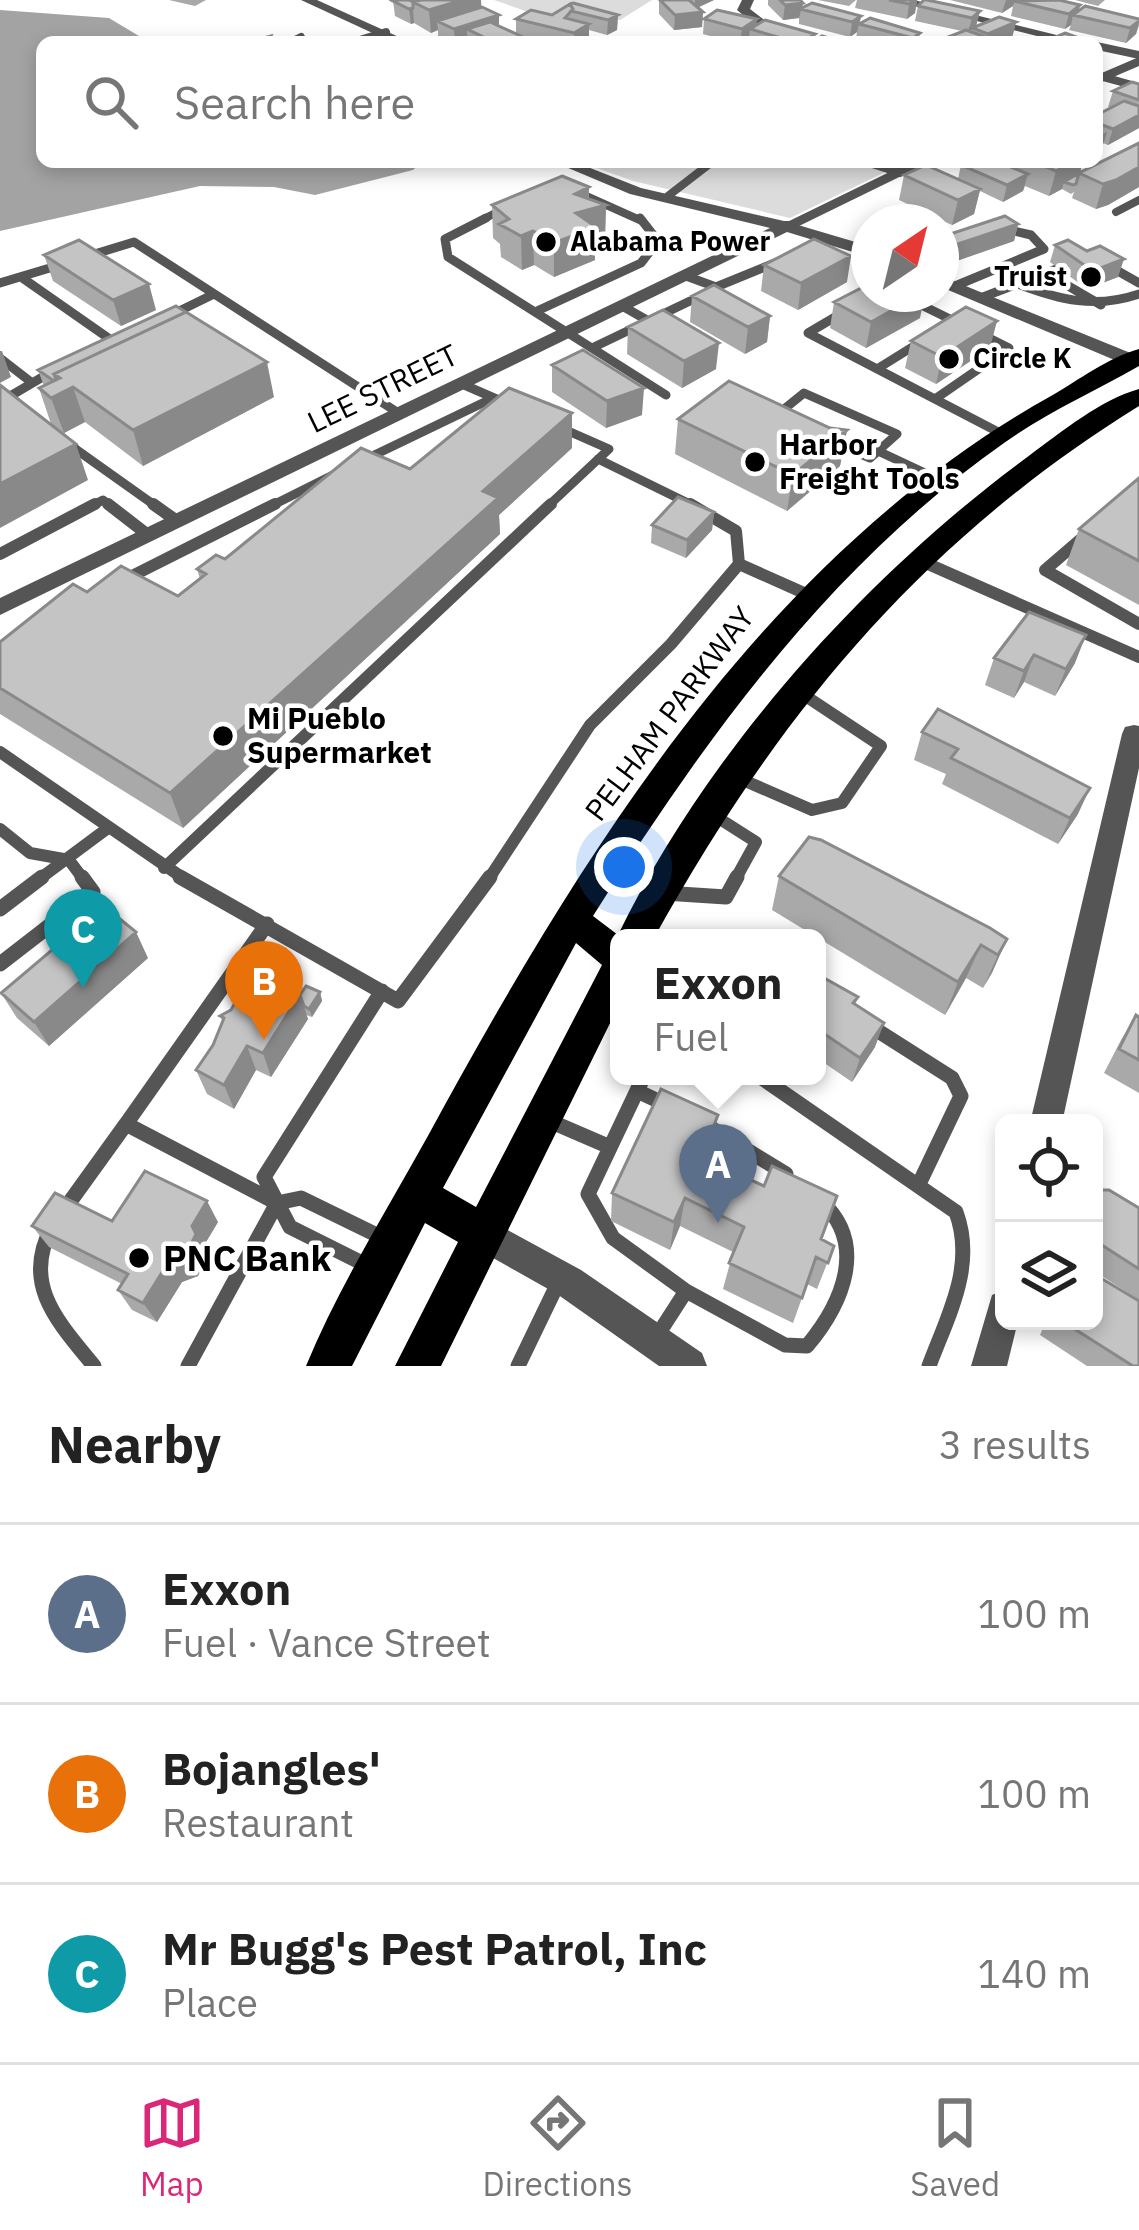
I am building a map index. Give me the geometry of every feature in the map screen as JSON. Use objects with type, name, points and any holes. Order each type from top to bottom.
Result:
[{"type":"main road","name":"PELHAM PARKWAY","points":[[328,1366],[573,920],[688,746],[772,640],[942,481],[1004,435],[1136,360]]},
{"type":"main road","points":[[640,929],[734,777],[858,620],[1008,480],[1139,396]]},
{"type":"main road","points":[[814,597],[858,620]]},
{"type":"main road","points":[[573,920],[610,962]]},
{"type":"main road","points":[[417,1366],[610,986]]},
{"type":"main road","points":[[419,1197],[482,1233]]},
{"type":"street","points":[[307,0],[393,36]]},
{"type":"street","points":[[898,0],[1056,36]]},
{"type":"street","points":[[728,13],[746,6],[765,25],[804,36]]},
{"type":"street","points":[[1103,50],[1134,61]]},
{"type":"street","points":[[1103,76],[1134,61]]},
{"type":"street","points":[[1103,79],[1139,87]]},
{"type":"street","points":[[576,168],[668,196],[790,224],[851,249]]},
{"type":"street","name":"LEE STREET","points":[[0,607],[909,168]]},
{"type":"street","points":[[959,287],[1136,360]]},
{"type":"street","points":[[1048,1114],[1134,734]]},
{"type":"street","points":[[482,1233],[560,1277],[689,1366]]},
{"type":"street","points":[[989,1366],[998,1330]]},
{"type":"lane","points":[[373,36],[386,32]]},
{"type":"lane","points":[[668,196],[704,168]]},
{"type":"lane","points":[[886,168],[900,172]]},
{"type":"lane","points":[[537,311],[641,263],[658,241],[638,214],[562,184],[587,173]]},
{"type":"lane","points":[[1116,212],[1139,200]]},
{"type":"lane","points":[[513,204],[445,239],[448,256],[666,395]]},
{"type":"lane","points":[[959,279],[1044,249],[1015,229],[978,235]]},
{"type":"lane","points":[[0,283],[134,242],[400,414]]},
{"type":"lane","points":[[686,276],[716,287],[779,258],[795,259]]},
{"type":"lane","points":[[1097,260],[1139,283]]},
{"type":"lane","points":[[983,297],[1059,268]]},
{"type":"lane","points":[[1046,273],[1102,305]]},
{"type":"lane","points":[[21,277],[114,342]]},
{"type":"lane","points":[[1018,284],[1073,305],[1102,305],[1139,294]]},
{"type":"lane","points":[[154,322],[214,293]]},
{"type":"lane","points":[[592,348],[690,301]]},
{"type":"lane","points":[[624,307],[667,332]]},
{"type":"lane","points":[[851,308],[808,333],[1004,435]]},
{"type":"lane","points":[[923,312],[943,327],[1009,348],[934,399]]},
{"type":"lane","points":[[878,369],[943,327]]},
{"type":"lane","points":[[93,352],[134,332]]},
{"type":"lane","points":[[918,343],[932,351]]},
{"type":"lane","points":[[902,353],[916,361]]},
{"type":"lane","points":[[978,356],[990,362]]},
{"type":"lane","points":[[0,358],[31,382]]},
{"type":"lane","points":[[22,411],[12,395],[73,362]]},
{"type":"lane","points":[[962,366],[974,372]]},
{"type":"lane","points":[[947,376],[959,382]]},
{"type":"lane","points":[[462,384],[532,415]]},
{"type":"lane","points":[[795,424],[776,416],[804,393],[897,434],[870,458],[813,433]]},
{"type":"lane","points":[[118,583],[493,398]]},
{"type":"lane","points":[[164,868],[276,768],[609,449],[551,424]]},
{"type":"lane","points":[[61,439],[177,521]]},
{"type":"lane","points":[[878,451],[942,481]]},
{"type":"lane","points":[[0,752],[164,868],[398,1001],[454,932],[590,725],[671,644],[739,564],[736,531],[721,519],[598,459]]},
{"type":"lane","points":[[0,554],[103,500],[148,535]]},
{"type":"lane","points":[[1092,529],[1046,570],[1139,624]]},
{"type":"lane","points":[[918,560],[1139,657]]},
{"type":"lane","points":[[739,564],[814,597]]},
{"type":"lane","points":[[734,777],[812,810],[842,803],[881,746],[834,710],[797,692]]},
{"type":"lane","points":[[662,893],[726,897],[757,842],[711,813]]},
{"type":"lane","points":[[0,909],[108,828]]},
{"type":"lane","points":[[0,829],[30,853],[69,860],[93,892],[0,964]]},
{"type":"lane","points":[[94,1366],[37,1289],[35,1262],[41,1242],[267,924]]},
{"type":"lane","points":[[382,992],[264,1177],[290,1227],[386,1257]]},
{"type":"lane","points":[[856,1016],[952,1078],[961,1096],[918,1186]]},
{"type":"lane","points":[[641,1085],[588,1194],[591,1215],[604,1232],[686,1291],[785,1346],[807,1346],[820,1332],[846,1263],[846,1230],[800,1183],[643,1085]]},
{"type":"lane","points":[[771,1085],[956,1212],[967,1233],[967,1254],[929,1366]]},
{"type":"lane","points":[[541,1117],[610,1147]]},
{"type":"lane","points":[[126,1124],[277,1203],[302,1198],[386,1257]]},
{"type":"lane","points":[[188,1366],[277,1203]]},
{"type":"lane","points":[[518,1366],[560,1277]]},
{"type":"lane","points":[[655,1339],[686,1291]]},
{"type":"shaded area","points":[[494,0],[652,0],[620,20],[568,10],[551,20]]},
{"type":"shaded area","points":[[0,10],[109,18],[139,36],[36,36],[36,168],[415,168],[315,195],[274,187],[200,186],[0,231]]},
{"type":"shaded area","points":[[597,168],[894,168],[790,218]]},
{"type":"building","points":[[421,0],[409,9],[393,1]]},
{"type":"building","points":[[462,0],[429,10],[413,2]]},
{"type":"building","points":[[660,0],[689,0],[703,12],[675,15]]},
{"type":"building","points":[[924,0],[980,11],[972,18],[918,6]]},
{"type":"building","points":[[1059,0],[1080,5],[1069,14],[1014,1]]},
{"type":"building","points":[[573,3],[618,15],[608,20],[571,11]]},
{"type":"building","points":[[812,3],[861,16],[852,22],[800,9]]},
{"type":"building","points":[[570,4],[573,9],[565,18],[589,24],[574,33],[516,19],[531,10],[552,15]]},
{"type":"building","points":[[1085,6],[1139,21],[1130,28],[1073,15]]},
{"type":"building","points":[[482,7],[499,15],[454,29],[437,21]]},
{"type":"building","points":[[717,10],[757,19],[742,29],[704,19]]},
{"type":"building","points":[[999,17],[1016,22],[988,34],[972,28]]},
{"type":"building","points":[[870,18],[920,33],[905,36],[859,24]]},
{"type":"building","points":[[765,20],[815,34],[774,36],[750,29]]},
{"type":"building","points":[[490,22],[521,36],[482,36],[467,29]]},
{"type":"building","points":[[966,30],[983,36],[951,36]]},
{"type":"building","points":[[1132,82],[1139,84],[1139,100],[1113,91]]},
{"type":"building","points":[[1124,101],[1139,106],[1139,115],[1113,129],[1103,125],[1103,112]]},
{"type":"building","points":[[1139,143],[1139,167],[1116,180],[1103,184],[1079,173],[1103,168],[1103,161]]},
{"type":"building","points":[[933,168],[980,189],[958,200],[904,175]]},
{"type":"building","points":[[968,168],[1013,168],[1028,174],[1007,185]]},
{"type":"building","points":[[562,176],[589,187],[575,194],[606,205],[576,213],[596,227],[554,243],[533,231],[521,236],[499,224],[509,219],[492,205]]},
{"type":"building","points":[[1005,216],[1018,224],[959,244],[959,231]]},
{"type":"building","points":[[814,239],[851,256],[801,283],[764,265]]},
{"type":"building","points":[[79,240],[149,284],[113,300],[44,255]]},
{"type":"building","points":[[1068,240],[1087,251],[1100,246],[1124,259],[1093,271],[1055,245]]},
{"type":"building","points":[[714,285],[770,316],[748,327],[692,296]]},
{"type":"building","points":[[851,293],[851,311],[834,302]]},
{"type":"building","points":[[176,306],[186,312],[54,374],[54,381],[38,370]]},
{"type":"building","points":[[966,307],[997,321],[942,357],[911,341],[959,312]]},
{"type":"building","points":[[663,310],[719,343],[684,361],[628,327]]},
{"type":"building","points":[[186,312],[267,362],[133,430],[73,387],[51,398],[39,388],[60,378],[54,374]]},
{"type":"building","points":[[852,312],[889,312],[871,322]]},
{"type":"building","points":[[583,350],[644,388],[607,401],[552,365]]},
{"type":"building","points":[[729,381],[830,428],[847,430],[793,475],[678,419]]},
{"type":"building","points":[[0,385],[76,444],[0,484]]},
{"type":"building","points":[[509,388],[572,413],[483,491],[498,498],[170,793],[0,688],[0,642],[73,584],[87,592],[121,566],[178,596],[206,574],[197,569],[216,555],[225,559],[361,448],[410,469]]},
{"type":"building","points":[[1139,478],[1139,561],[1079,529]]},
{"type":"building","points":[[678,497],[714,512],[687,540],[652,525]]},
{"type":"building","points":[[1029,612],[1086,635],[1066,669],[1034,655],[1024,671],[994,658]]},
{"type":"building","points":[[938,709],[1090,788],[1070,818],[951,758],[958,749],[922,732]]},
{"type":"building","points":[[809,837],[990,928],[1007,939],[998,955],[981,945],[958,982],[779,876]]},
{"type":"building","points":[[104,906],[136,932],[34,1022],[1,993]]},
{"type":"building","points":[[258,961],[284,972],[275,984],[300,994],[263,1053],[247,1046],[224,1085],[196,1070],[213,1045],[224,1018],[220,1016],[231,1010]]},
{"type":"building","points":[[826,979],[858,997],[853,1003],[884,1023],[860,1058],[826,1035]]},
{"type":"building","points":[[306,986],[320,992],[309,1009],[300,995]]},
{"type":"building","points":[[1136,1015],[1139,1017],[1139,1060],[1119,1049]]},
{"type":"building","points":[[661,1089],[718,1115],[701,1157],[764,1186],[772,1166],[837,1196],[821,1239],[834,1246],[828,1263],[816,1257],[802,1298],[729,1263],[744,1227],[685,1198],[674,1222],[612,1193]]},
{"type":"building","name":"PNC Bank","points":[[145,1171],[207,1201],[192,1226],[196,1234],[186,1255],[169,1261],[143,1303],[118,1290],[128,1274],[32,1226],[55,1193],[112,1221]]},
{"type":"building","points":[[1103,1190],[1139,1208],[1139,1269],[1103,1246]]},
{"type":"building","points":[[1103,1279],[1139,1301],[1139,1366],[1076,1330],[1103,1330]]},
{"type":"place","name":"Alabama Power","points":[[546,242]]},
{"type":"place","name":"Truist","points":[[1091,277]]},
{"type":"place","name":"Circle K","points":[[949,359]]},
{"type":"place","name":"Harbor Freight Tools","points":[[755,462]]},
{"type":"place","name":"Mi Pueblo Supermarket","points":[[223,736]]},
{"type":"place","name":"Mr Bugg's Pest Patrol, Inc","points":[[83,988]]},
{"type":"place","name":"Bojangles'","points":[[264,1040]]},
{"type":"place","name":"Exxon","points":[[718,1223]]},
{"type":"place","name":"PNC Bank","points":[[139,1258]]}]
